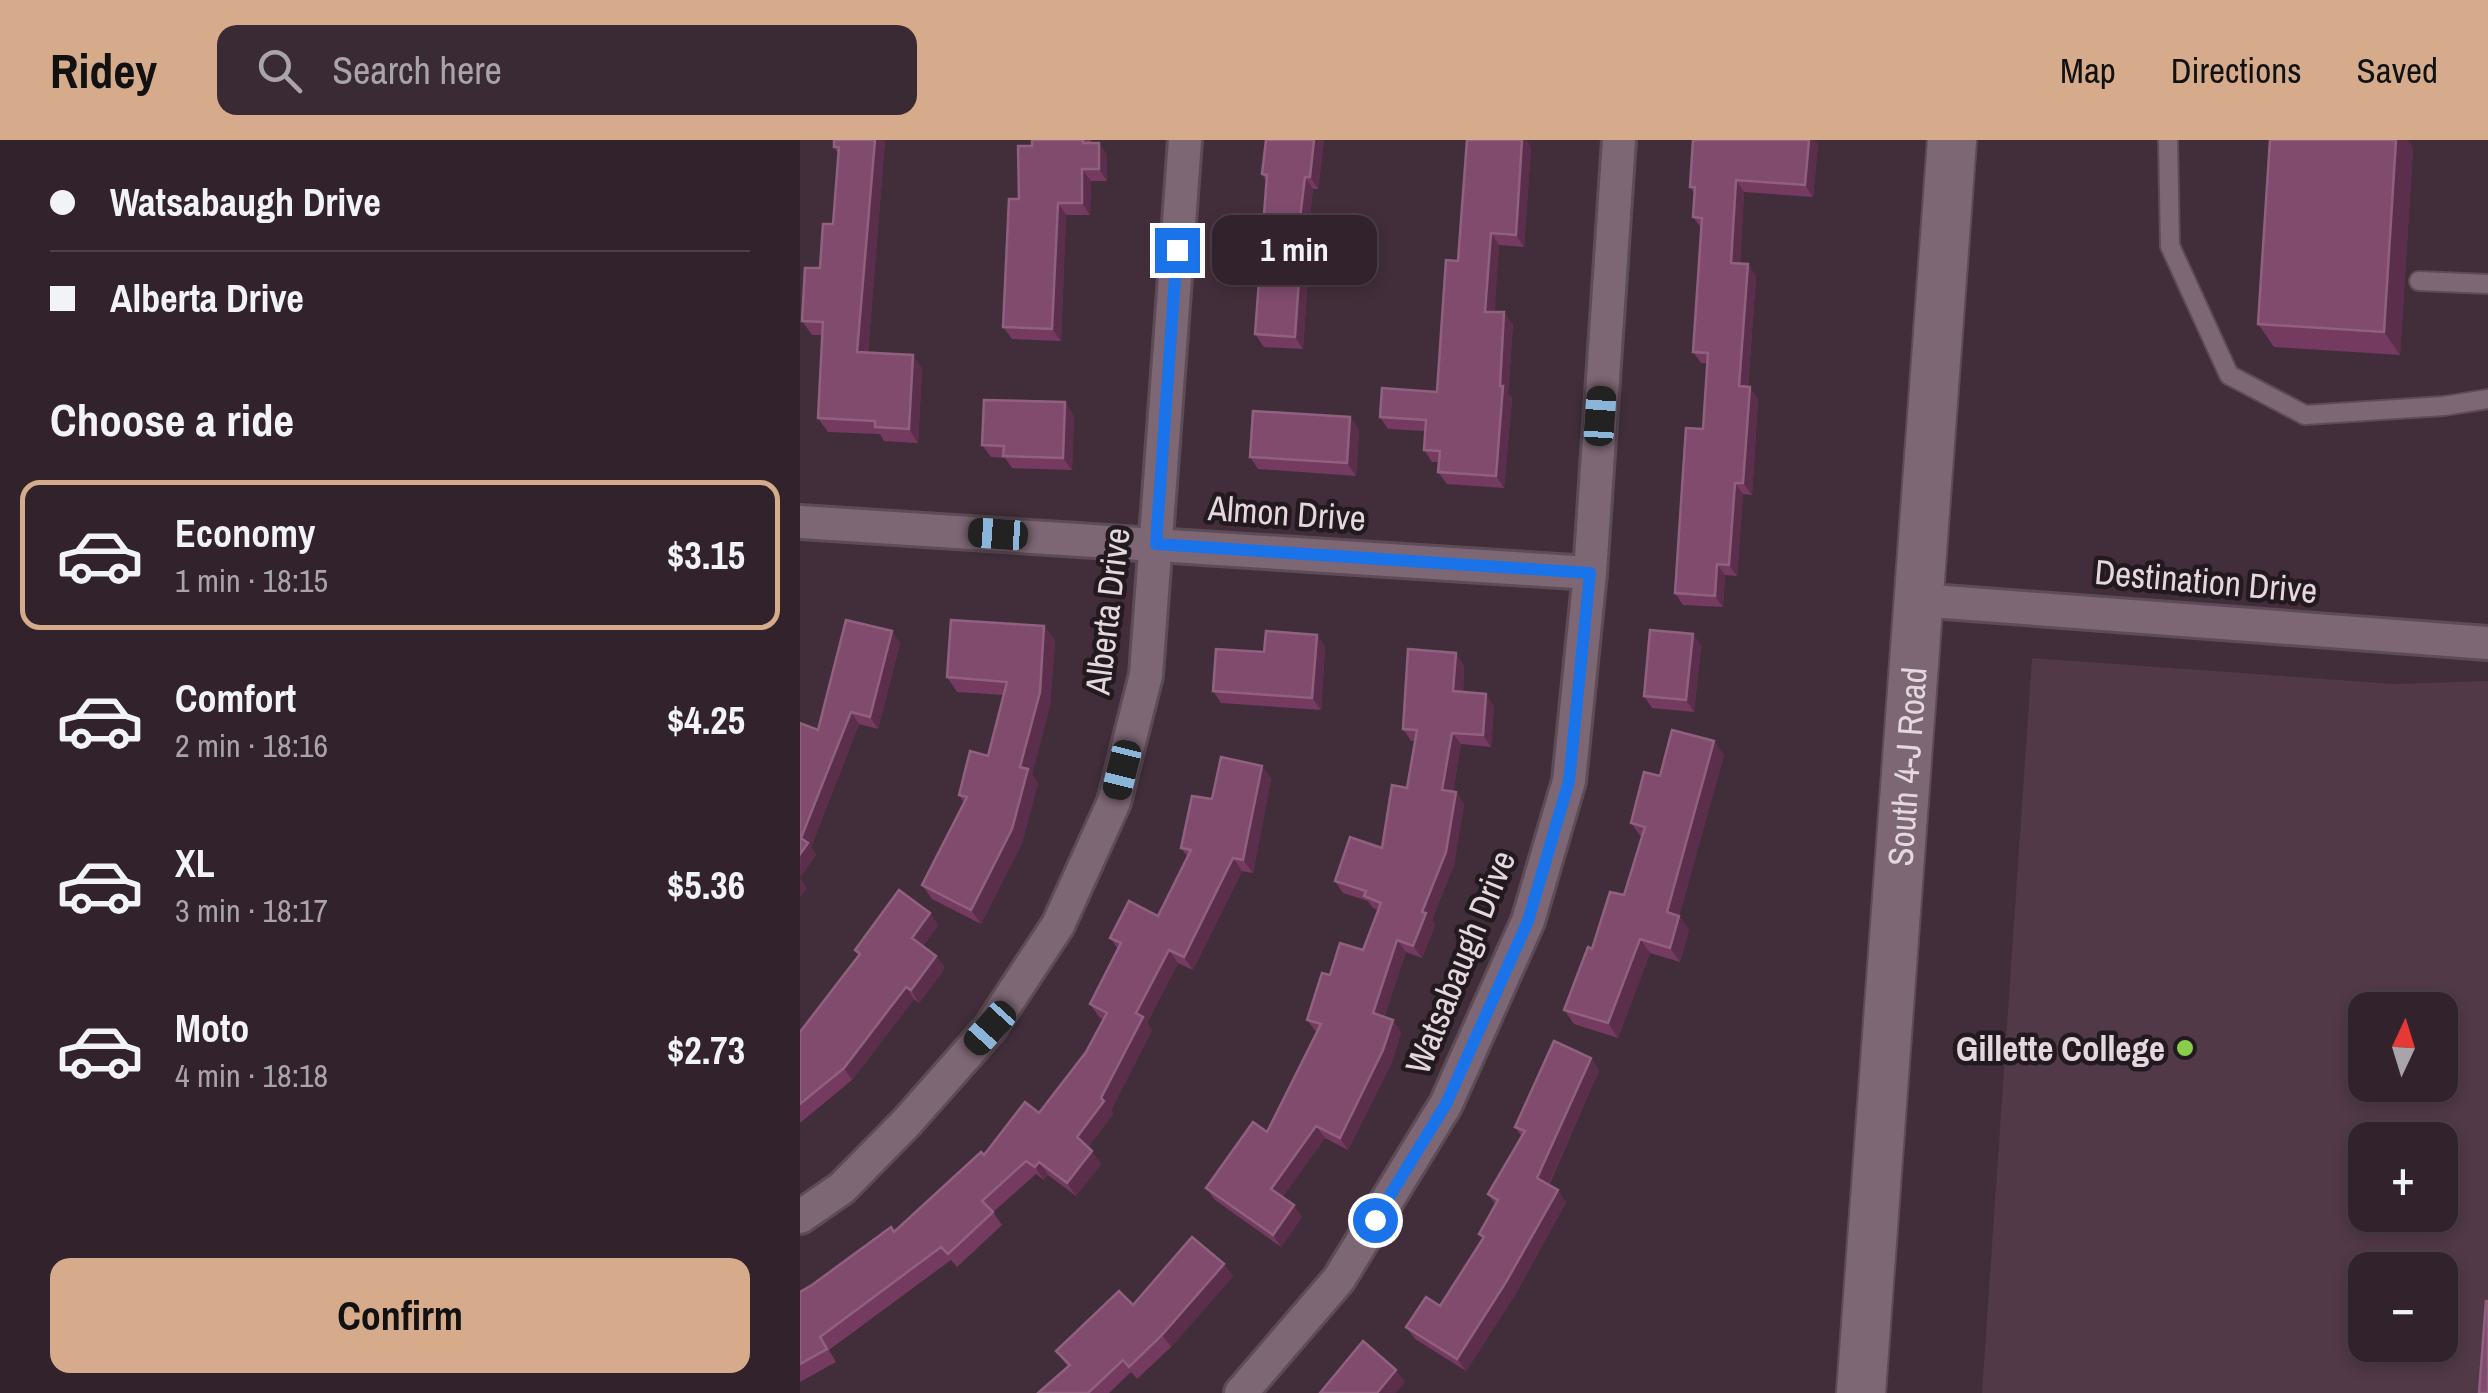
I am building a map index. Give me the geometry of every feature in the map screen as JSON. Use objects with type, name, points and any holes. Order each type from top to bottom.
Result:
[{"type":"main road","name":"South 4-J Road","points":[[1861,1393],[1952,140]]},
{"type":"main road","points":[[1840,1393],[1870,1277]]},
{"type":"street","name":"Alberta Drive","points":[[800,1217],[842,1188],[990,1028],[1058,925],[1114,802],[1146,675],[1184,140]]},
{"type":"street","name":"Watsabaugh Drive","points":[[1242,1393],[1339,1279],[1446,1104],[1528,921],[1569,781],[1590,573],[1619,140]]},
{"type":"street","name":"Almon Drive","points":[[800,522],[1590,573]]},
{"type":"street","name":"Destination Drive","points":[[1918,600],[2488,643]]},
{"type":"lane","points":[[2168,140],[2170,246],[2229,374],[2305,415],[2444,406],[2488,399]]},
{"type":"lane","points":[[2419,280],[2488,284]]},
{"type":"shaded area","name":"Gillette College","points":[[2032,658],[2396,684],[2488,681],[2488,1393],[1982,1393]]},
{"type":"building","points":[[834,140],[875,140],[857,352],[913,355],[909,429],[875,427],[875,421],[818,418],[823,322],[802,321],[805,268],[820,268],[823,224],[833,224],[839,147],[834,147]]},
{"type":"building","points":[[1032,140],[1099,143],[1099,169],[1082,169],[1082,203],[1058,203],[1052,329],[1003,327],[1009,199],[1019,199],[1018,146],[1032,146]]},
{"type":"building","points":[[1266,140],[1314,140],[1296,251],[1301,251],[1295,337],[1255,334]]},
{"type":"building","points":[[1467,140],[1522,140],[1516,235],[1491,233],[1485,312],[1504,312],[1496,476],[1438,472],[1440,451],[1424,450],[1426,420],[1380,417],[1382,388],[1437,392],[1446,260],[1458,261]]},
{"type":"building","points":[[1693,140],[1809,140],[1805,185],[1736,180],[1731,263],[1748,264],[1739,386],[1750,387],[1743,483],[1735,483],[1729,565],[1717,564],[1715,596],[1675,593],[1686,428],[1703,429],[1708,353],[1693,352],[1702,218],[1693,217]]},
{"type":"building","points":[[2270,140],[2396,140],[2384,332],[2258,324]]},
{"type":"building","points":[[984,400],[1065,402],[1063,458],[1003,456],[1004,446],[982,445]]},
{"type":"building","points":[[1253,411],[1350,417],[1347,463],[1250,457]]},
{"type":"building","points":[[846,620],[892,631],[870,717],[851,712],[801,838],[808,843],[800,854],[800,723],[818,730]]},
{"type":"building","points":[[951,620],[1044,626],[1040,692],[1020,767],[1028,769],[1012,829],[971,910],[922,885],[967,797],[959,795],[970,751],[988,756],[1007,682],[947,677]]},
{"type":"building","points":[[1650,630],[1693,634],[1686,700],[1644,696]]},
{"type":"building","points":[[1266,631],[1317,635],[1312,698],[1213,691],[1216,649],[1264,652]]},
{"type":"building","points":[[1408,649],[1456,653],[1453,691],[1486,694],[1483,735],[1452,733],[1442,790],[1456,792],[1446,852],[1413,946],[1397,940],[1373,1013],[1393,1020],[1383,1050],[1340,1138],[1316,1126],[1271,1189],[1294,1205],[1273,1235],[1206,1188],[1253,1122],[1267,1132],[1321,1024],[1307,1020],[1322,973],[1330,975],[1340,943],[1363,950],[1381,903],[1364,896],[1366,891],[1335,881],[1350,837],[1382,848],[1392,785],[1407,788],[1417,730],[1403,729]]},
{"type":"building","points":[[1672,730],[1714,741],[1667,912],[1679,916],[1670,948],[1640,939],[1608,1023],[1564,1010],[1588,947],[1592,949],[1610,892],[1624,895],[1645,827],[1631,823],[1644,772],[1660,776]]},
{"type":"building","points":[[1221,757],[1262,766],[1243,860],[1233,858],[1184,957],[1169,950],[1136,1013],[1143,1017],[1101,1098],[1104,1101],[1077,1137],[1092,1151],[1067,1183],[1039,1162],[1035,1167],[1026,1161],[982,1201],[993,1212],[948,1254],[941,1247],[820,1337],[827,1349],[800,1364],[800,1292],[891,1227],[894,1232],[981,1152],[984,1155],[1025,1102],[1039,1113],[1086,1052],[1107,1013],[1090,1004],[1121,943],[1110,938],[1129,901],[1158,916],[1191,850],[1181,848],[1192,796],[1212,799]]},
{"type":"building","points":[[899,890],[930,913],[912,938],[936,956],[911,990],[906,987],[844,1068],[800,1104],[800,1032],[860,954],[855,950]]},
{"type":"building","points":[[1554,1041],[1591,1058],[1537,1178],[1558,1190],[1457,1359],[1406,1327],[1426,1297],[1440,1306],[1484,1237],[1479,1234],[1498,1200],[1488,1194],[1525,1131],[1515,1127]]},
{"type":"building","points":[[1192,1237],[1224,1264],[1162,1335],[1129,1367],[1123,1360],[1088,1393],[1038,1393],[1070,1365],[1056,1351],[1119,1291],[1133,1305]]},
{"type":"building","points":[[2486,1301],[2488,1393],[2479,1393]]},
{"type":"building","points":[[1363,1341],[1396,1370],[1377,1393],[1320,1393]]},
{"type":"place","name":"Gillette College","points":[[2185,1048]]},
{"type":"route","points":[[1177,250],[1156,544],[1590,573],[1569,781],[1528,921],[1446,1104],[1375,1220]]}]
